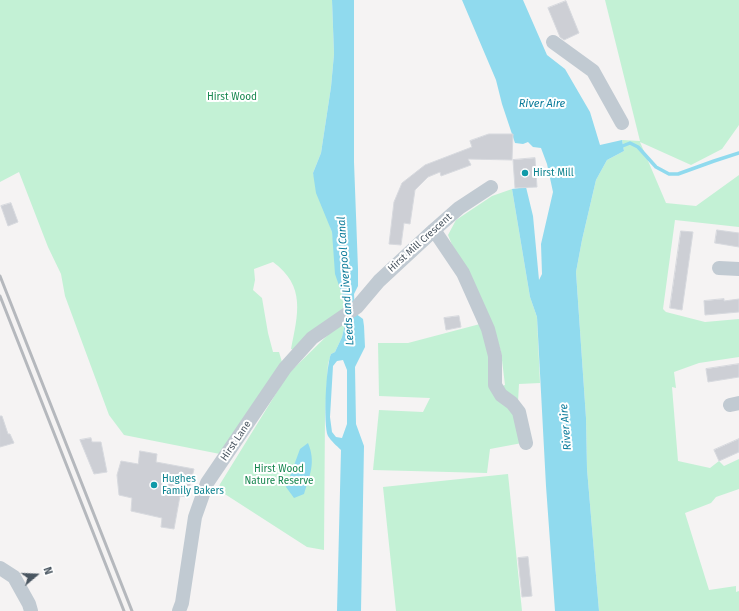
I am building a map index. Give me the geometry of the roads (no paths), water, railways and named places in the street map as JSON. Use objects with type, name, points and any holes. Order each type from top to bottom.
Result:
[{"type":"street","points":[[553,42],[593,71],[622,123]]},
{"type":"street","name":"Hirst Mill Crescent","points":[[357,307],[379,281],[434,230],[459,208],[491,187]]},
{"type":"street","points":[[434,230],[463,273],[488,329],[495,356],[495,385],[502,396],[512,403],[520,412],[526,443]]},
{"type":"street","points":[[719,268],[739,269]]},
{"type":"street","name":"Hirst Lane","points":[[179,611],[182,603],[194,517],[207,483],[285,368],[312,338],[357,307]]},
{"type":"street","points":[[0,568],[14,577],[29,604],[31,611]]},
{"type":"water","name":"Leeds and Liverpool Canal","points":[[332,0],[354,0],[354,162],[358,286],[354,294],[355,313],[363,319],[365,347],[355,367],[356,424],[364,446],[361,611],[337,611],[341,450],[332,442],[326,430],[326,395],[329,360],[331,354],[335,352],[342,337],[346,320],[344,300],[335,274],[332,232],[316,193],[313,173],[321,153],[331,87],[334,54]],"holes":[[[343,360],[347,370],[347,424],[342,438],[336,437],[332,432],[330,417],[333,366],[337,361]]]},
{"type":"water","name":"River Aire","points":[[462,0],[523,0],[547,55],[565,69],[590,112],[600,145],[622,140],[624,151],[607,160],[596,180],[576,272],[586,418],[587,469],[599,611],[555,611],[546,486],[537,317],[530,297],[512,189],[526,187],[533,216],[539,280],[542,274],[541,244],[553,192],[547,164],[541,148],[533,147],[528,142],[523,144],[515,143],[496,80]]},
{"type":"water","points":[[308,443],[312,456],[310,475],[304,494],[294,498],[286,487],[300,449]]},
{"type":"waterway","points":[[620,147],[630,143],[638,147],[656,167],[669,174],[678,174],[739,153]]},
{"type":"railway","points":[[0,276],[132,611]]},
{"type":"railway","points":[[0,296],[124,611]]},
{"type":"place","name":"Hirst Mill","points":[[525,173]]},
{"type":"place","name":"Hughes Family Bakers","points":[[154,485]]},
{"type":"park label","name":"Hirst Wood","points":[[232,97]]},
{"type":"park label","name":"Hirst Wood Nature Reserve","points":[[279,474]]}]
